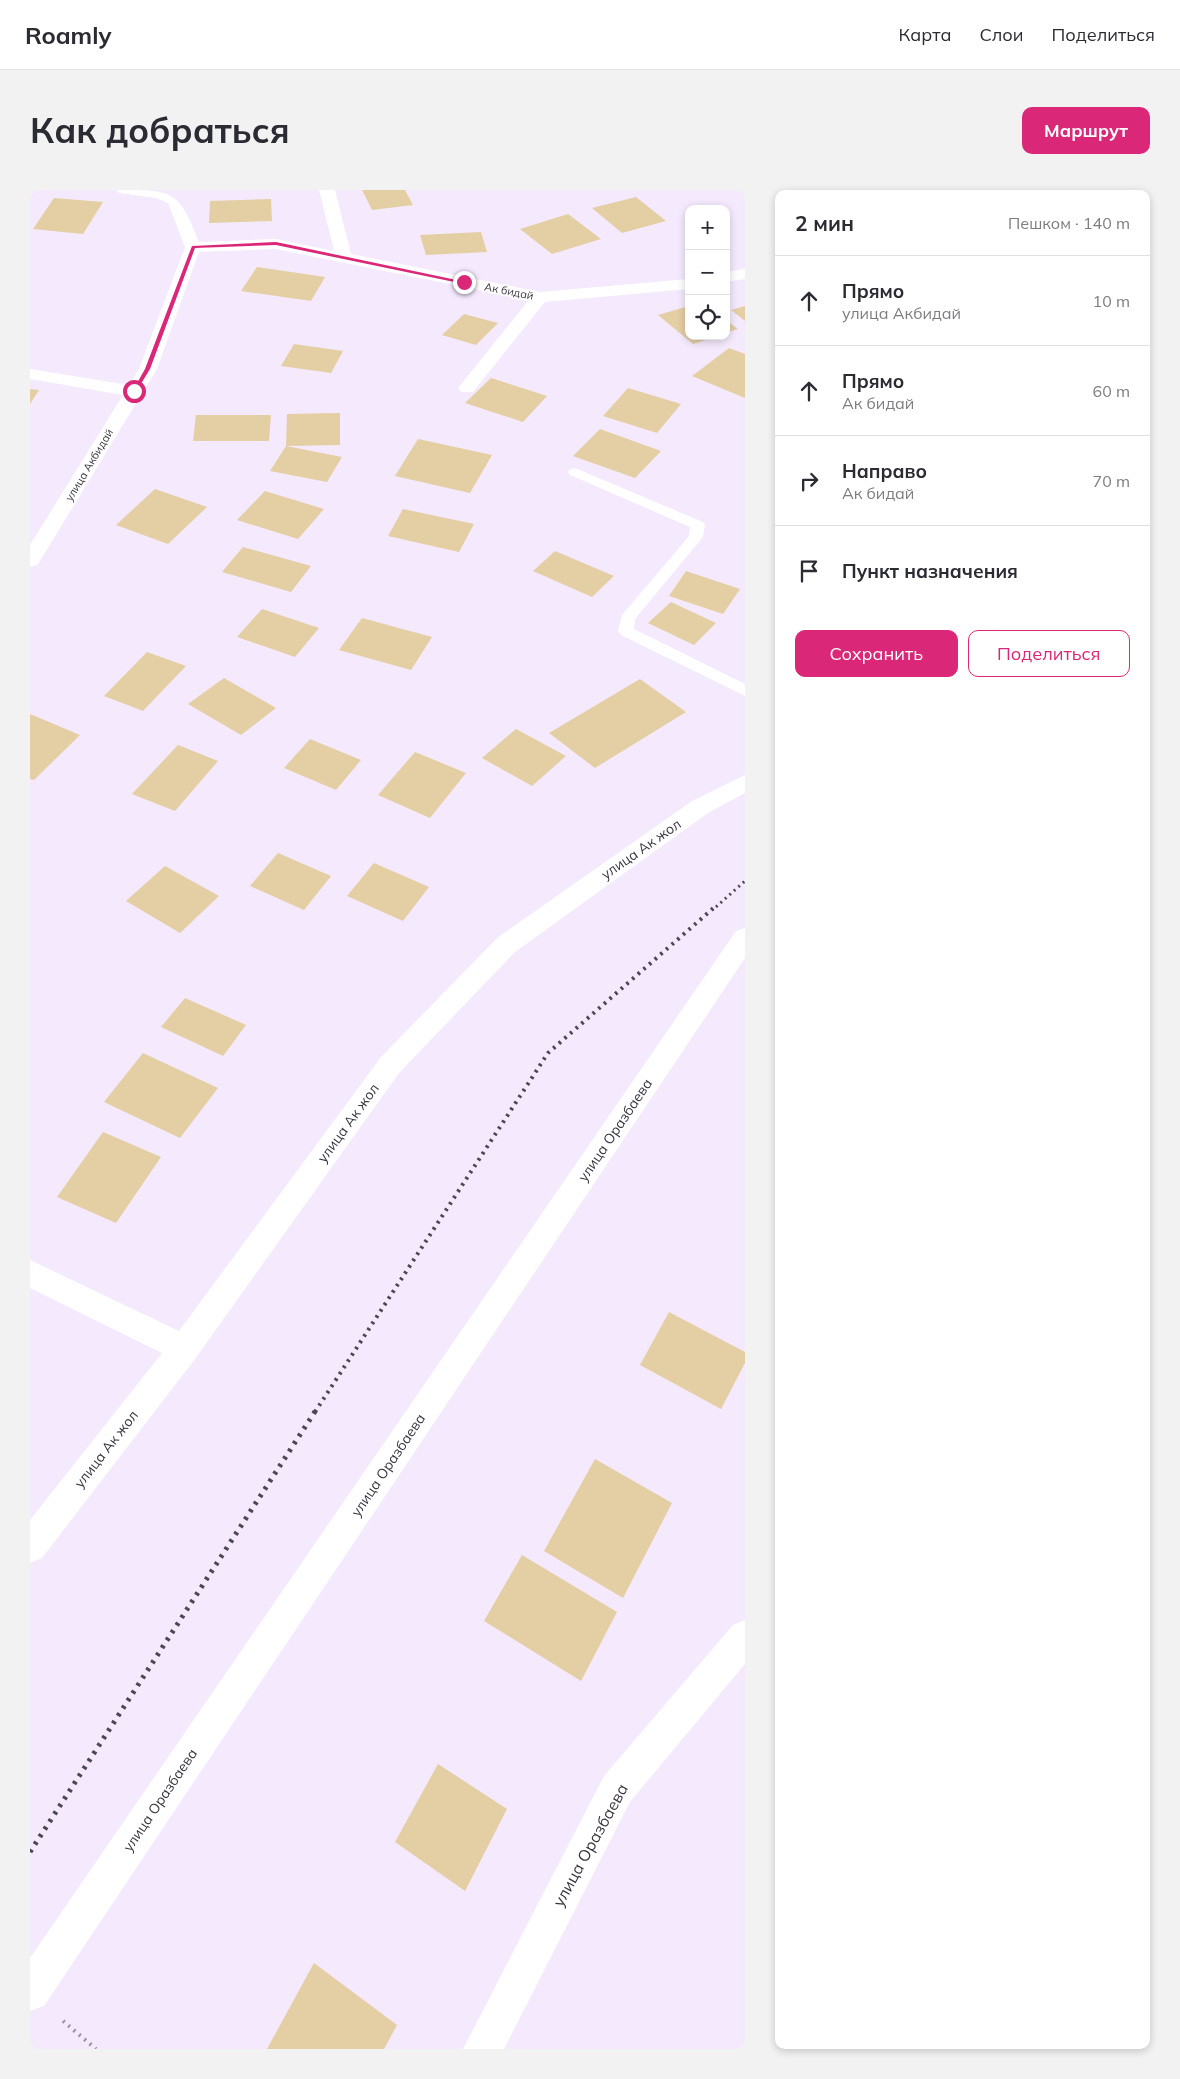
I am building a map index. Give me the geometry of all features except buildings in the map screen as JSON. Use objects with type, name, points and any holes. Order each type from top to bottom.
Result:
[{"type":"street","points":[[124,190],[170,196],[178,204],[193,247]]},
{"type":"street","points":[[328,190],[344,258]]},
{"type":"street","name":"Ак бидай","points":[[193,247],[276,244],[540,296],[685,284]]},
{"type":"street","name":"улица Акбидай","points":[[34,550],[148,369],[193,247]]},
{"type":"street","points":[[730,276],[745,274]]},
{"type":"street","points":[[467,388],[540,296]]},
{"type":"street","points":[[30,374],[134,391]]},
{"type":"street","name":"улица Ак жол","points":[[30,1546],[184,1350],[390,1065],[506,945],[700,807],[745,782]]},
{"type":"street","name":"улица Оразбаева","points":[[30,1992],[745,938]]},
{"type":"street","points":[[30,1273],[184,1350]]},
{"type":"street","name":"улица Оразбаева","points":[[483,2049],[617,1789],[745,1637]]},
{"type":"lane","points":[[575,472],[698,525],[696,537],[627,618],[626,630],[745,691]]},
{"type":"railway","points":[[716,907],[745,881]]},
{"type":"railway","points":[[315,1412],[548,1053],[717,905]]},
{"type":"railway","points":[[30,1852],[316,1410]]},
{"type":"route","points":[[134,391],[148,369],[193,247],[276,244],[464,282]]}]
